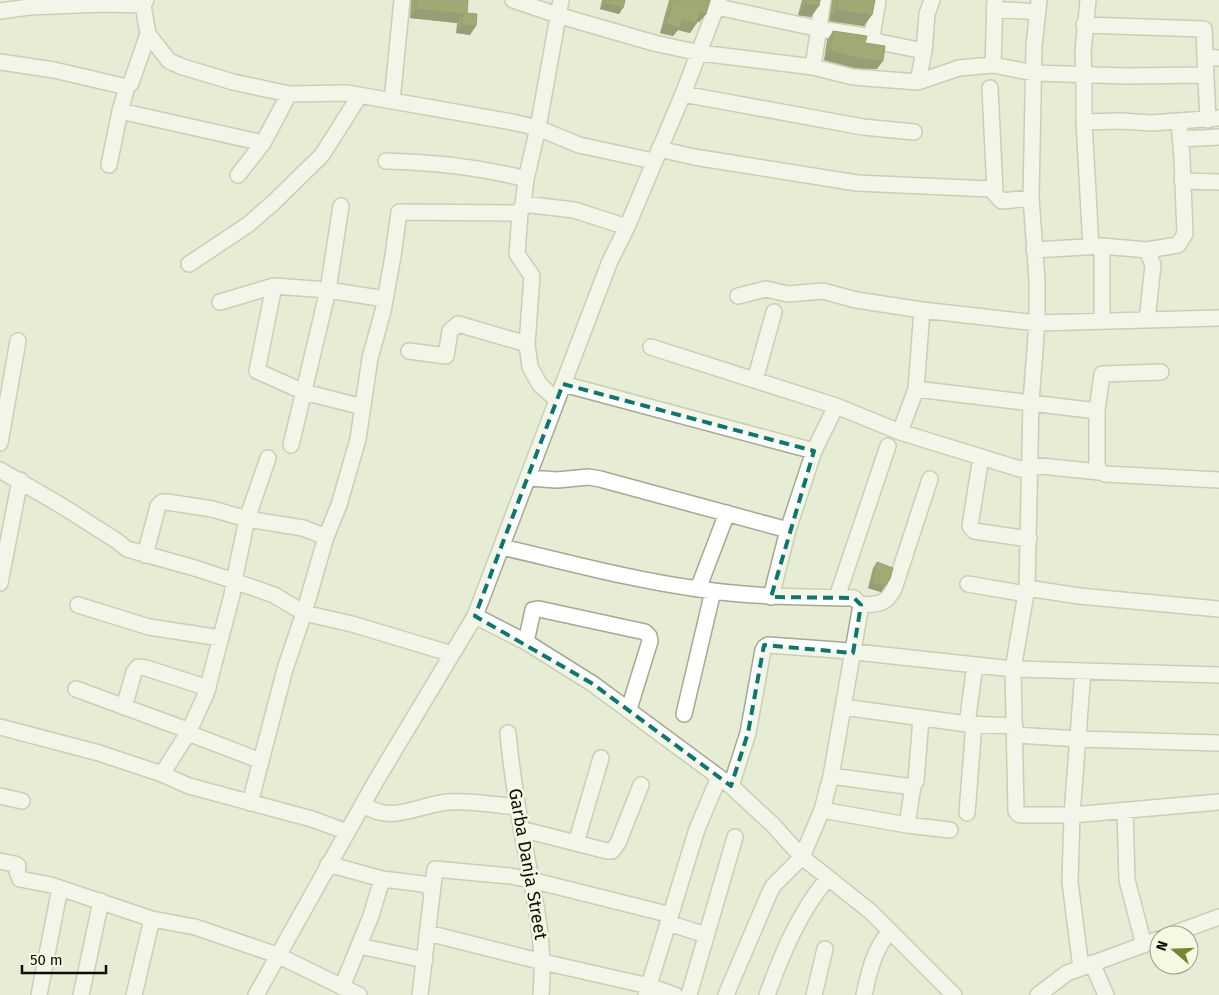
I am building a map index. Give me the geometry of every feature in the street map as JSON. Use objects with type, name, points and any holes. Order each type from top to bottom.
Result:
[{"type":"street","points":[[392,101],[402,0]]},
{"type":"street","points":[[513,0],[557,15],[654,43],[700,53],[813,67],[852,76],[918,82],[959,68],[993,65],[1034,73],[1126,76],[1205,75]]},
{"type":"street","points":[[557,400],[540,385],[530,367],[527,344],[532,276],[517,254],[521,208],[526,179],[538,128],[561,0]]},
{"type":"street","points":[[813,67],[823,0]]},
{"type":"street","points":[[872,37],[878,0]]},
{"type":"street","points":[[918,82],[924,50],[927,14],[932,0]]},
{"type":"street","points":[[1088,0],[1082,52],[1084,122],[1102,321]]},
{"type":"street","points":[[0,11],[102,2],[144,2],[148,34],[131,83],[127,87],[109,165]]},
{"type":"street","points":[[256,995],[362,804],[475,616],[610,261],[627,227],[683,94],[718,4],[820,29],[872,37],[879,42],[924,50]]},
{"type":"street","points":[[993,65],[994,4],[1038,6],[1034,73],[1031,198],[1037,279],[1037,323],[1031,402],[1029,539],[1026,591],[1013,669],[1016,811],[1018,814],[1072,815],[1219,802]]},
{"type":"street","points":[[1084,25],[1204,29],[1212,57],[1205,75],[1213,119],[1151,123],[1121,121],[1084,122]]},
{"type":"street","points":[[148,34],[159,49],[174,64],[232,82],[289,94],[328,93],[360,95],[538,128],[579,145],[656,155],[694,157],[857,183],[990,190],[995,192]]},
{"type":"street","points":[[0,62],[54,70],[127,87]]},
{"type":"street","points":[[990,88],[995,192],[1002,201],[1031,198]]},
{"type":"street","points":[[238,175],[263,143],[289,94]]},
{"type":"street","points":[[683,94],[863,127],[914,132]]},
{"type":"street","points":[[189,264],[249,224],[322,155],[360,95]]},
{"type":"street","points":[[120,111],[263,143]]},
{"type":"street","points":[[1034,250],[1096,247],[1147,250],[1178,244],[1185,234],[1179,122]]},
{"type":"street","points":[[1181,140],[1219,137]]},
{"type":"street","points":[[386,161],[486,169],[526,179]]},
{"type":"street","points":[[1182,181],[1219,182]]},
{"type":"street","points":[[291,445],[328,290],[341,206]]},
{"type":"street","points":[[250,803],[285,669],[304,613],[326,537],[339,505],[355,448],[370,358],[385,299],[399,212],[521,208],[574,210],[627,227]]},
{"type":"street","points":[[1147,250],[1152,265],[1147,320]]},
{"type":"street","points":[[220,302],[274,286],[328,290],[385,299]]},
{"type":"street","points":[[274,286],[257,371],[304,392],[363,408]]},
{"type":"street","points":[[738,296],[766,289],[788,294],[822,291],[856,300],[922,310],[1037,323],[1219,318]]},
{"type":"street","points":[[900,432],[916,389],[922,310]]},
{"type":"street","points":[[755,380],[774,312]]},
{"type":"street","points":[[409,351],[446,356],[450,331],[458,324],[527,344]]},
{"type":"street","points":[[0,443],[18,341]]},
{"type":"street","points":[[651,347],[836,406],[900,432],[981,457],[1030,469],[1219,480]]},
{"type":"street","points":[[1100,472],[1097,465],[1097,411],[1102,374],[1162,372]]},
{"type":"street","points":[[563,384],[814,451]]},
{"type":"street","points":[[916,389],[1097,411]]},
{"type":"street","points":[[771,597],[788,530],[814,451],[836,406]]},
{"type":"street","points":[[837,598],[888,446]]},
{"type":"street","points":[[981,457],[970,526],[974,531],[1029,539]]},
{"type":"street","points":[[162,774],[189,732],[208,688],[247,519],[268,458]]},
{"type":"street","points":[[0,470],[20,480],[95,526],[127,549],[198,569],[274,595],[304,613],[352,624],[452,654]]},
{"type":"street","points":[[528,478],[557,480],[589,477],[600,479],[788,530]]},
{"type":"street","points":[[502,547],[622,575],[705,590],[771,597],[854,598],[861,605],[878,604],[888,599],[894,588],[930,479]]},
{"type":"street","points":[[0,583],[20,480]]},
{"type":"street","points":[[145,555],[158,506],[162,502],[212,509],[247,519],[303,528],[326,537]]},
{"type":"street","points":[[684,714],[705,590],[727,513]]},
{"type":"street","points":[[968,584],[1219,609]]},
{"type":"street","points":[[78,605],[149,627],[221,638]]},
{"type":"street","points":[[726,995],[759,914],[773,886],[802,857],[822,810],[831,776],[861,605]]},
{"type":"street","points":[[526,642],[533,610],[539,609],[644,632],[649,636],[650,641],[629,709]]},
{"type":"street","points":[[475,616],[526,642],[594,684],[725,781],[768,820],[802,857],[872,912],[954,995]]},
{"type":"street","points":[[647,990],[697,829],[725,781],[748,733],[764,647],[787,647],[1013,669],[1219,675]]},
{"type":"street","points":[[967,813],[970,724],[975,665]]},
{"type":"street","points":[[124,707],[134,672],[138,667],[208,688]]},
{"type":"street","points":[[1083,671],[1072,815],[1070,882],[1087,965],[1106,995]]},
{"type":"street","points":[[76,689],[261,761]]},
{"type":"street","points":[[843,708],[1078,739],[1219,743]]},
{"type":"street","points":[[907,825],[913,786],[916,781],[921,718]]},
{"type":"street","points":[[0,727],[100,752],[162,774],[188,786],[312,819],[347,832]]},
{"type":"street","name":"Garba Danja Street","points":[[508,733],[517,807],[541,933],[543,962],[541,995]]},
{"type":"street","points":[[576,843],[601,758]]},
{"type":"street","points":[[831,776],[913,786]]},
{"type":"street","points":[[521,829],[612,851],[618,843],[641,785]]},
{"type":"street","points":[[0,796],[22,801]]},
{"type":"street","points":[[362,804],[378,813],[394,814],[448,802],[517,807]]},
{"type":"street","points":[[822,810],[907,825],[950,830]]},
{"type":"street","points":[[1125,810],[1127,880],[1144,944]]},
{"type":"street","points":[[689,995],[735,837]]},
{"type":"street","points":[[0,861],[18,866],[17,871],[20,879],[37,881],[152,919],[195,927],[278,956],[359,995]]},
{"type":"street","points":[[328,864],[382,879],[423,884],[428,886],[431,891]]},
{"type":"street","points":[[420,995],[435,869],[510,876],[531,880],[670,919],[706,935]]},
{"type":"street","points":[[767,995],[782,956],[811,899],[828,878]]},
{"type":"street","points":[[342,987],[376,902],[382,879]]},
{"type":"street","points":[[39,995],[60,888]]},
{"type":"street","points":[[82,995],[101,901]]},
{"type":"street","points":[[1197,925],[1219,917]]},
{"type":"street","points":[[134,995],[152,919]]},
{"type":"street","points":[[864,995],[874,958],[884,937],[890,931]]},
{"type":"street","points":[[428,933],[647,990],[675,995]]},
{"type":"street","points":[[1038,995],[1067,973],[1149,942]]},
{"type":"street","points":[[359,946],[425,960]]},
{"type":"street","points":[[814,995],[825,950]]},
{"type":"highlighted area","points":[[563,384],[814,451],[771,597],[854,598],[861,605],[853,653],[764,645],[748,733],[731,786],[593,684],[475,616]]},
{"type":"building","points":[[416,0],[468,0],[467,13],[477,14],[476,26],[462,25],[463,14],[416,9]]},
{"type":"building","points":[[605,0],[625,0],[623,8],[604,3]]},
{"type":"building","points":[[673,0],[710,0],[706,14],[700,12],[696,24],[682,20],[680,28],[666,24]]},
{"type":"building","points":[[807,0],[820,0],[819,6],[806,4]]},
{"type":"building","points":[[838,0],[875,0],[872,15],[837,10]]},
{"type":"building","points":[[833,31],[867,36],[865,43],[885,46],[883,61],[861,59],[830,51]]},
{"type":"building","points":[[877,562],[893,568],[890,579],[885,586],[872,583]]}]
